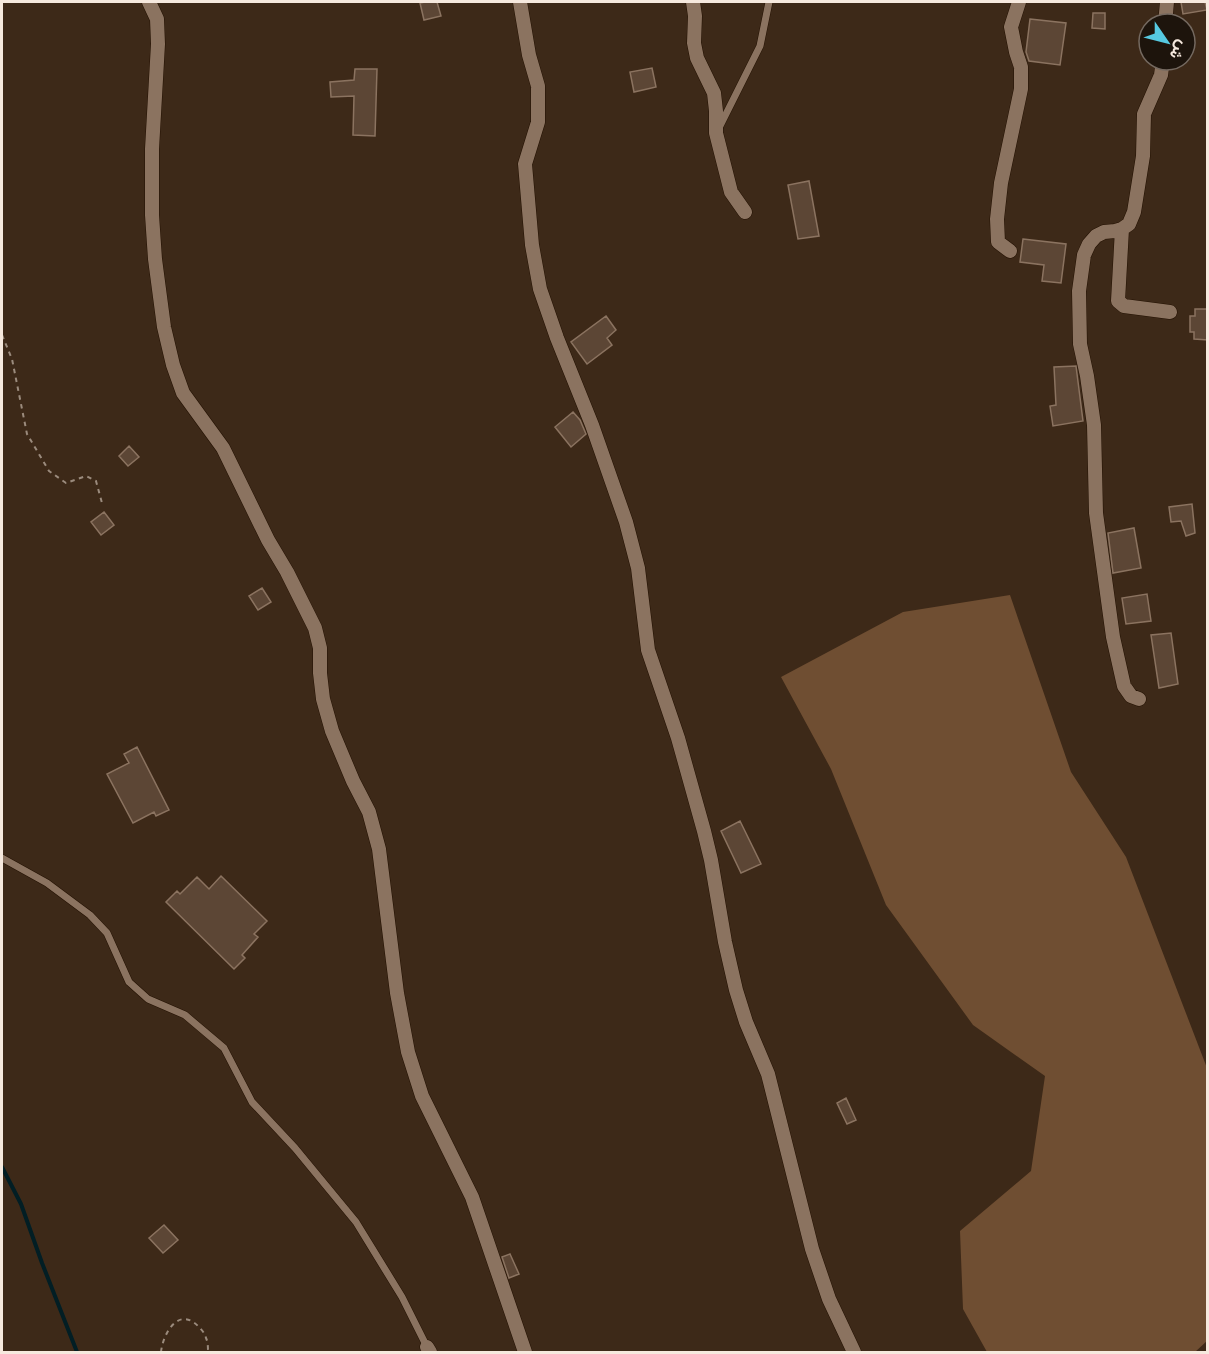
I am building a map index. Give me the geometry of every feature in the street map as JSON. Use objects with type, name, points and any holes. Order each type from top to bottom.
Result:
[{"type":"street","points":[[149,2],[157,19],[158,44],[152,149],[152,215],[164,327],[173,364],[183,393],[223,448],[268,540],[315,628],[320,648],[323,699],[332,731],[369,812],[379,849],[397,993],[408,1052],[422,1096],[472,1197],[525,1353]]},
{"type":"street","points":[[520,2],[529,55],[538,86],[538,122],[525,164],[532,245],[540,289],[626,522],[638,568],[648,650],[678,738],[704,831],[736,990],[746,1022],[768,1074],[812,1249],[829,1299],[855,1353]]},
{"type":"street","points":[[693,2],[694,43],[698,58],[714,93],[716,133],[731,192],[745,212]]},
{"type":"street","points":[[1010,251],[998,242],[997,219],[1001,183],[1021,90],[1022,67],[1016,52],[1011,27],[1019,2]]},
{"type":"street","points":[[1139,699],[1131,696],[1124,686],[1113,637],[1096,513],[1094,425],[1080,344],[1079,291],[1084,255],[1089,244],[1096,236],[1104,232],[1122,229],[1129,224],[1134,212],[1143,156],[1144,114],[1161,72]]},
{"type":"street","points":[[1122,229],[1119,301],[1124,306],[1170,312]]},
{"type":"lane","points":[[716,133],[760,46],[769,2]]},
{"type":"lane","points":[[2,858],[47,884],[90,915],[107,933],[129,982],[148,999],[185,1015],[224,1048],[252,1102],[295,1148],[356,1222],[402,1298],[427,1351]]},
{"type":"path","points":[[2,335],[12,359],[27,434],[48,471],[66,483],[86,476],[96,481],[102,503]]},
{"type":"path","points":[[161,1353],[162,1344],[170,1327],[178,1320],[187,1319],[195,1323],[207,1338],[208,1353]]},
{"type":"shaded area","points":[[1010,595],[1071,772],[1126,857],[1207,1068],[1208,1340],[1195,1352],[987,1352],[963,1309],[960,1231],[1031,1171],[1045,1076],[973,1025],[886,905],[831,769],[781,677],[903,612]]},
{"type":"building","points":[[437,2],[441,16],[424,20],[420,3]]},
{"type":"building","points":[[1181,2],[1205,2],[1207,10],[1183,12]]},
{"type":"building","points":[[1093,13],[1105,13],[1105,29],[1092,28]]},
{"type":"building","points":[[1030,19],[1066,23],[1060,65],[1029,61],[1026,52]]},
{"type":"building","points":[[652,68],[656,87],[634,92],[630,72]]},
{"type":"building","points":[[355,69],[377,69],[375,136],[353,135],[354,96],[331,97],[330,82],[354,80]]},
{"type":"building","points":[[809,181],[819,236],[798,239],[788,185]]},
{"type":"building","points":[[1023,239],[1066,244],[1061,283],[1042,281],[1044,265],[1020,262]]},
{"type":"building","points":[[1195,309],[1208,309],[1208,340],[1194,339],[1194,332],[1190,332],[1190,316],[1195,316]]},
{"type":"building","points":[[606,316],[616,330],[607,338],[612,345],[587,364],[571,342]]},
{"type":"building","points":[[1076,366],[1083,421],[1053,426],[1050,406],[1056,405],[1054,367]]},
{"type":"building","points":[[573,412],[580,420],[586,434],[571,447],[555,427]]},
{"type":"building","points":[[129,446],[139,457],[128,466],[119,456]]},
{"type":"building","points":[[1192,504],[1195,533],[1186,536],[1181,521],[1171,522],[1169,507]]},
{"type":"building","points":[[104,512],[114,525],[101,535],[91,522]]},
{"type":"building","points":[[1134,528],[1141,568],[1113,573],[1108,533]]},
{"type":"building","points":[[262,588],[271,602],[258,610],[249,596]]},
{"type":"building","points":[[1147,594],[1151,621],[1126,624],[1122,598]]},
{"type":"building","points":[[1171,633],[1178,684],[1159,688],[1151,635]]},
{"type":"building","points":[[137,747],[169,810],[156,816],[154,812],[133,823],[107,774],[129,763],[124,754]]},
{"type":"building","points":[[740,821],[761,864],[741,873],[721,831]]},
{"type":"building","points":[[221,876],[267,921],[254,934],[258,937],[242,955],[245,958],[234,969],[166,902],[177,891],[180,894],[197,877],[209,889]]},
{"type":"building","points":[[846,1098],[856,1120],[847,1124],[837,1103]]},
{"type":"building","points":[[164,1225],[178,1240],[163,1253],[149,1238]]},
{"type":"building","points":[[510,1254],[519,1274],[509,1278],[502,1257]]},
{"type":"waterway","points":[[2,1167],[21,1204],[77,1352]]}]
